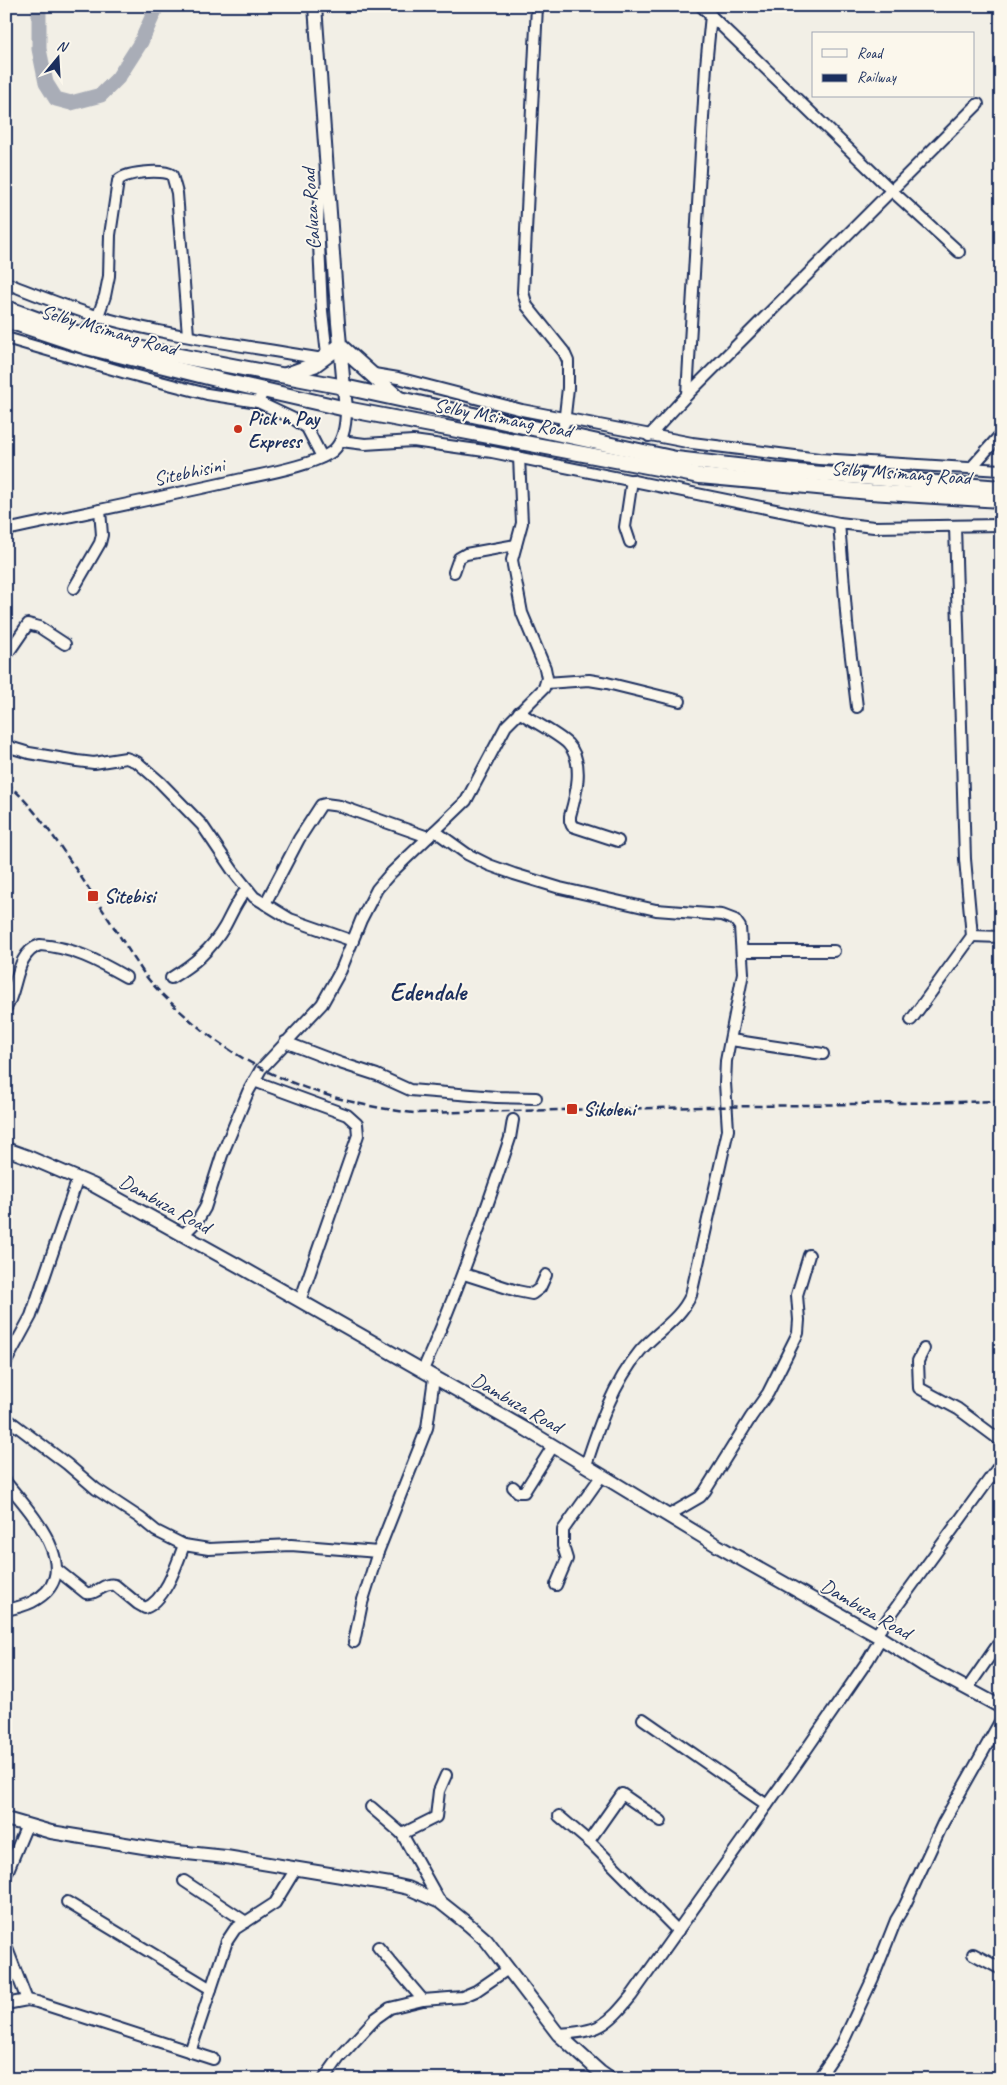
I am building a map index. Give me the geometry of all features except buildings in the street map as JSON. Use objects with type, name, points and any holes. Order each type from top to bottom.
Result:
[{"type":"main road","name":"Selby Msimang Road","points":[[6,308],[83,334],[163,354],[344,387],[699,463],[1001,488]]},
{"type":"main road","name":"Selby Msimang Road","points":[[6,320],[87,347],[261,396],[346,408],[700,476],[860,492],[1001,500]]},
{"type":"main road","points":[[283,376],[301,370],[340,346],[399,399]]},
{"type":"street","name":"Caluza Road","points":[[315,6],[346,408]]},
{"type":"street","points":[[536,6],[523,292],[527,306],[564,352],[568,361],[568,388],[563,435]]},
{"type":"street","points":[[702,6],[891,190],[959,252]]},
{"type":"street","points":[[687,394],[710,15]]},
{"type":"street","points":[[649,436],[687,394],[978,104]]},
{"type":"street","points":[[83,334],[98,316],[105,296],[109,276],[110,235],[120,177],[130,174],[166,172],[172,176],[177,193],[188,335]]},
{"type":"street","points":[[6,283],[98,316],[273,352],[324,357],[318,221],[319,203],[328,182]]},
{"type":"street","points":[[6,338],[198,391],[261,396],[307,428],[322,457]]},
{"type":"street","points":[[368,373],[398,378],[564,419],[649,436],[751,452],[819,459],[1001,470]]},
{"type":"street","points":[[346,408],[344,431],[340,441],[365,444],[413,441],[519,457],[839,523],[874,527],[1001,525]]},
{"type":"street","points":[[971,468],[1001,434]]},
{"type":"street","name":"Sitebhisini","points":[[6,530],[271,472],[322,457],[333,451],[340,441]]},
{"type":"street","points":[[182,1235],[198,1220],[206,1208],[222,1156],[254,1081],[267,1060],[322,1004],[342,970],[369,903],[377,889],[466,801],[496,741],[506,726],[540,693],[546,682],[545,668],[522,614],[512,560],[522,523],[519,457]]},
{"type":"street","points":[[630,542],[625,527],[632,480]]},
{"type":"street","points":[[74,588],[100,543],[102,535],[100,510]]},
{"type":"street","points":[[839,523],[847,624],[857,707]]},
{"type":"street","points":[[911,1020],[972,936],[965,859],[954,526]]},
{"type":"street","points":[[454,572],[459,558],[466,554],[516,545]]},
{"type":"street","points":[[6,656],[28,624],[39,627],[65,644]]},
{"type":"street","points":[[546,682],[589,680],[680,701]]},
{"type":"street","points":[[519,712],[566,743],[574,755],[577,782],[570,816],[572,826],[582,831],[618,841]]},
{"type":"street","points":[[6,746],[29,753],[77,761],[94,763],[126,758],[137,762],[155,777],[202,825],[247,888],[265,904],[290,919],[353,941]]},
{"type":"street","points":[[265,904],[299,839],[321,806],[326,804],[340,806],[431,834],[490,865],[560,888],[656,910],[729,917],[735,920],[740,928],[743,973],[725,1083],[728,1117],[726,1139],[691,1295],[682,1312],[645,1345],[624,1373],[599,1423],[586,1465]]},
{"type":"street","points":[[171,978],[196,962],[206,953],[224,928],[236,904],[247,888]]},
{"type":"street","points":[[972,936],[1001,937]]},
{"type":"street","points":[[6,1008],[24,959],[28,952],[40,945],[80,953],[95,959],[126,977]]},
{"type":"street","points":[[743,951],[834,951]]},
{"type":"street","points":[[731,1040],[823,1054]]},
{"type":"street","points":[[284,1042],[377,1075],[410,1090],[496,1097],[536,1098]]},
{"type":"street","points":[[254,1081],[347,1115],[354,1120],[358,1129],[346,1174],[300,1301]]},
{"type":"street","points":[[423,1370],[464,1274],[510,1138],[513,1120]]},
{"type":"street","name":"Dambuza Road","points":[[6,1149],[78,1178],[300,1301],[602,1474],[718,1546],[879,1636],[925,1666],[1001,1707]]},
{"type":"street","points":[[6,1362],[31,1316],[78,1178]]},
{"type":"street","points":[[669,1515],[705,1491],[775,1381],[799,1328],[797,1295],[809,1255]]},
{"type":"street","points":[[464,1274],[532,1294],[540,1288],[546,1275]]},
{"type":"street","points":[[924,1349],[918,1362],[919,1388],[958,1409],[1001,1441]]},
{"type":"street","points":[[354,1642],[362,1603],[378,1552],[423,1439],[430,1413],[434,1378]]},
{"type":"street","points":[[6,1418],[67,1464],[96,1489],[156,1531],[184,1545],[209,1549],[291,1545],[378,1552]]},
{"type":"street","points":[[512,1487],[518,1492],[524,1492],[553,1446]]},
{"type":"street","points":[[558,2034],[585,2032],[606,2024],[632,1995],[767,1806],[868,1660],[879,1636],[1001,1463]]},
{"type":"street","points":[[556,1585],[567,1559],[562,1546],[561,1537],[563,1530],[602,1474]]},
{"type":"street","points":[[6,1482],[35,1519],[48,1540],[54,1551],[56,1569],[49,1588],[42,1596],[27,1604],[6,1610]]},
{"type":"street","points":[[56,1569],[86,1593],[92,1594],[106,1585],[115,1585],[145,1608],[150,1606],[163,1592],[184,1545]]},
{"type":"street","points":[[967,1690],[1001,1640]]},
{"type":"street","points":[[644,1719],[767,1806]]},
{"type":"street","points":[[818,2079],[842,2044],[873,1978],[896,1920],[943,1823],[1001,1720]]},
{"type":"street","points":[[402,1834],[436,1817],[439,1791],[446,1776]]},
{"type":"street","points":[[589,1841],[622,1794],[661,1821]]},
{"type":"street","points":[[371,1807],[402,1834],[440,1902]]},
{"type":"street","points":[[559,1816],[589,1841],[678,1931]]},
{"type":"street","points":[[6,1819],[51,1832],[168,1851],[226,1857],[408,1888],[440,1902],[486,1940],[558,2034],[610,2079]]},
{"type":"street","points":[[6,1875],[27,1825]]},
{"type":"street","points":[[190,2052],[227,1941],[235,1929],[275,1904],[296,1870]]},
{"type":"street","points":[[184,1881],[246,1922]]},
{"type":"street","points":[[67,1902],[211,1989]]},
{"type":"street","points":[[6,1946],[27,2000]]},
{"type":"street","points":[[378,1947],[423,2000]]},
{"type":"street","points":[[973,1954],[1001,1969]]},
{"type":"street","points":[[324,2079],[338,2058],[386,2010],[395,2006],[423,2000],[462,1997],[476,1991],[508,1969]]},
{"type":"street","points":[[6,2004],[27,2000],[110,2025],[213,2060]]},
{"type":"waterway","points":[[39,6],[39,49],[46,83],[56,99],[71,103],[101,95],[118,78],[141,42],[157,6]]},
{"type":"railway","points":[[6,782],[35,812],[84,881],[143,972],[164,996],[213,1038],[238,1055],[265,1070],[322,1094],[352,1102],[414,1113],[1001,1101]]},
{"type":"place","name":"Pick n Pay Express","points":[[238,429]]},
{"type":"place","name":"Sitebisi","points":[[93,896]]},
{"type":"place","name":"Sikoleni","points":[[572,1109]]},
{"type":"district","name":"Edendale","points":[[428,992]]}]
